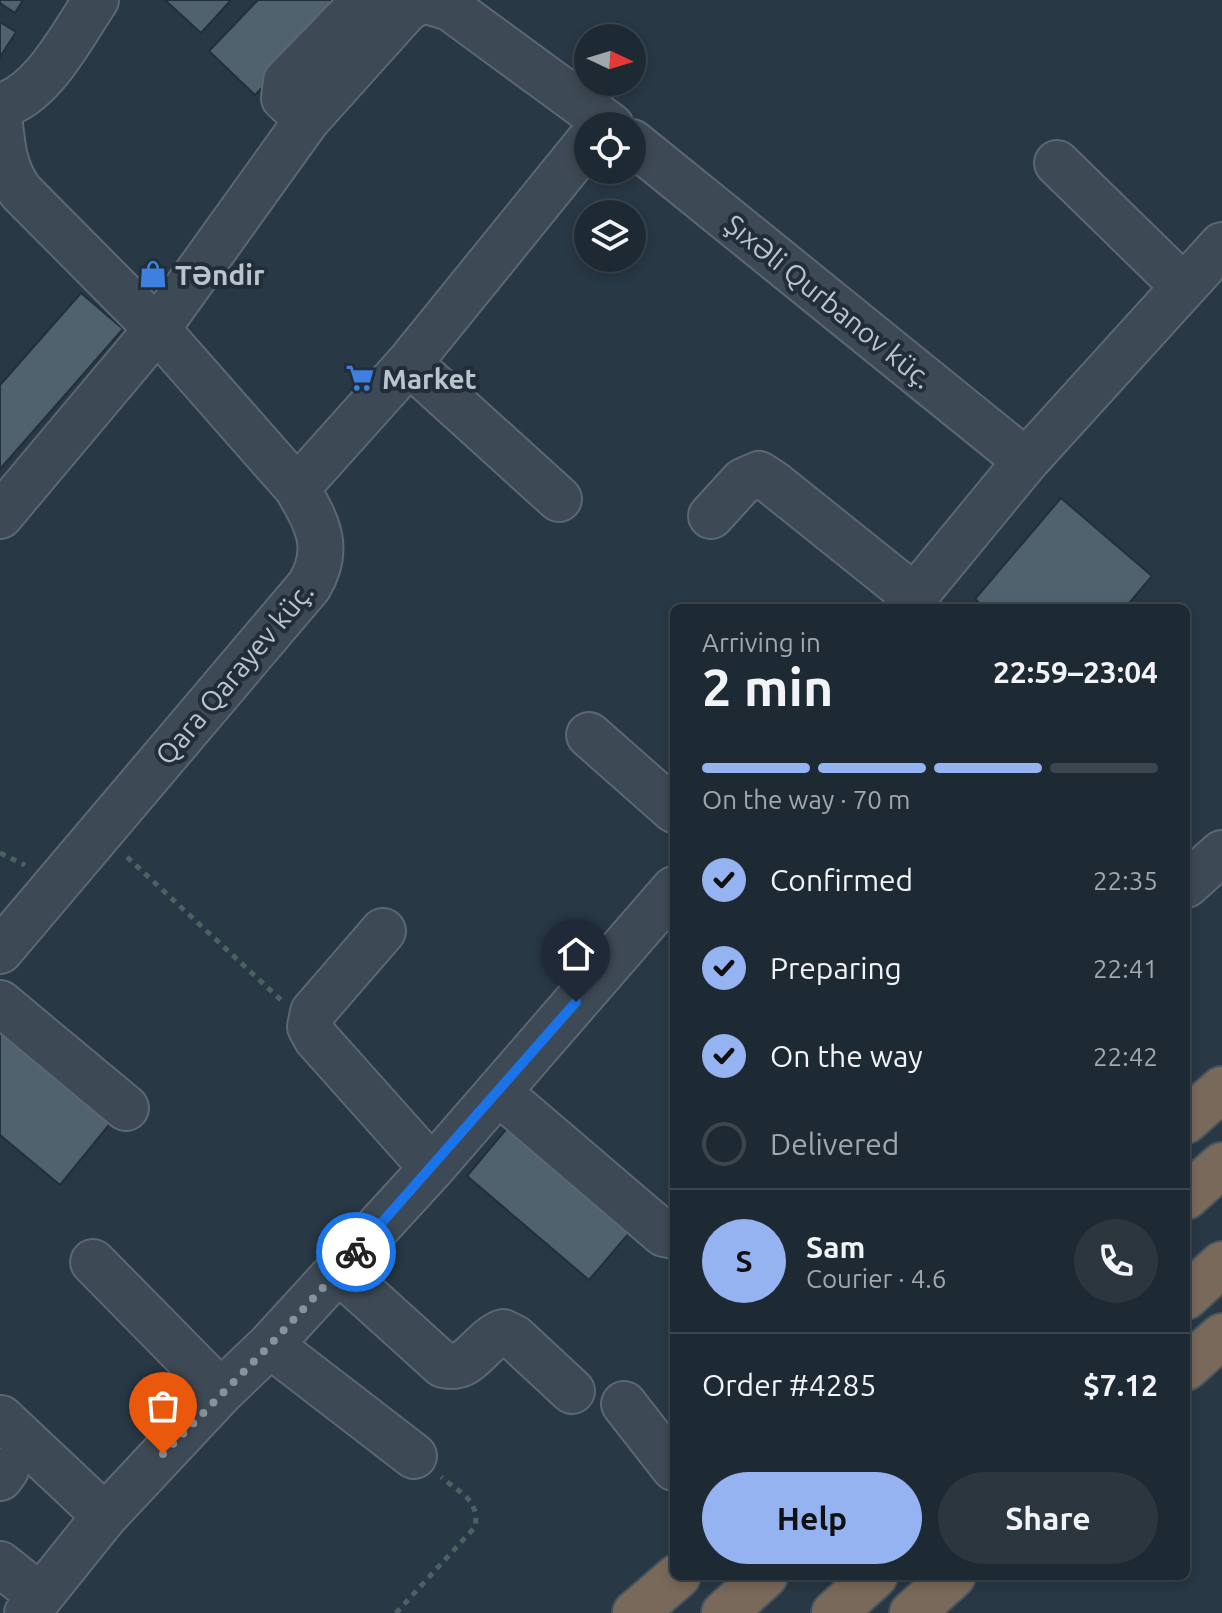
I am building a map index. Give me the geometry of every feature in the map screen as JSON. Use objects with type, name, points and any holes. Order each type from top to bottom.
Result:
[{"type":"highway","points":[[1190,1117],[1222,1089]]},
{"type":"highway","points":[[1190,1193],[1222,1165]]},
{"type":"highway","points":[[1190,1293],[1222,1264]]},
{"type":"highway","points":[[1190,1364],[1222,1336]]},
{"type":"highway","points":[[635,1613],[673,1580]]},
{"type":"highway","points":[[724,1613],[761,1580]]},
{"type":"highway","points":[[834,1613],[871,1580]]},
{"type":"highway","points":[[912,1613],[949,1580]]},
{"type":"street","points":[[0,106],[13,103],[33,89],[96,0]]},
{"type":"street","points":[[307,120],[284,98],[286,81],[365,0]]},
{"type":"street","points":[[0,516],[157,329],[307,120],[404,12],[423,1]]},
{"type":"street","name":"Şıxəli Qurbanov küç.","points":[[423,1],[450,8],[582,112]]},
{"type":"street","name":"Qara Qarayev küç.","points":[[0,124],[10,176],[21,192],[157,329],[297,488],[318,532],[322,552],[319,569],[300,597],[0,951]]},
{"type":"street","name":"Şıxəli Qurbanov küç.","points":[[646,163],[1026,461]]},
{"type":"street","points":[[1057,163],[1184,287]]},
{"type":"street","points":[[297,488],[574,170]]},
{"type":"street","points":[[711,516],[743,481],[759,474],[909,602],[1026,461],[1222,245]]},
{"type":"street","points":[[409,363],[559,499]]},
{"type":"street","points":[[589,735],[670,806]]},
{"type":"street","points":[[1190,881],[1222,853]]},
{"type":"street","points":[[0,1564],[34,1604],[105,1516],[339,1271],[670,894]]},
{"type":"street","points":[[383,931],[313,1012],[310,1027],[316,1038],[432,1168]]},
{"type":"street","points":[[0,1003],[126,1108]]},
{"type":"street","points":[[498,1092],[664,1234],[670,1235]]},
{"type":"street","points":[[93,1262],[221,1392]]},
{"type":"street","points":[[339,1271],[443,1365],[454,1368],[463,1365],[493,1336],[503,1332],[515,1338],[572,1391]]},
{"type":"street","points":[[270,1345],[414,1456]]},
{"type":"street","points":[[624,1404],[670,1463]]},
{"type":"street","points":[[1,1418],[105,1516]]},
{"type":"path","points":[[100,832],[310,1027]]},
{"type":"path","points":[[396,1613],[475,1527],[478,1514],[473,1503],[414,1456]]},
{"type":"building","points":[[0,0],[23,0],[15,13]]},
{"type":"building","points":[[165,0],[231,0],[201,33]]},
{"type":"building","points":[[258,0],[345,0],[255,95],[209,51]]},
{"type":"building","points":[[0,22],[16,32],[0,57]]},
{"type":"building","points":[[81,293],[123,329],[0,469],[0,385]]},
{"type":"building","points":[[1061,498],[1152,576],[1128,604],[981,604],[975,599]]},
{"type":"building","points":[[0,1026],[113,1120],[60,1185],[0,1135]]},
{"type":"building","points":[[513,1121],[636,1225],[589,1280],[467,1176]]},
{"type":"way so far","points":[[163,1454],[356,1252]]},
{"type":"place","name":"Təndir","points":[[153,274]]},
{"type":"place","name":"Market","points":[[360,378]]},
{"type":"route","points":[[356,1252],[576,1002]]}]
